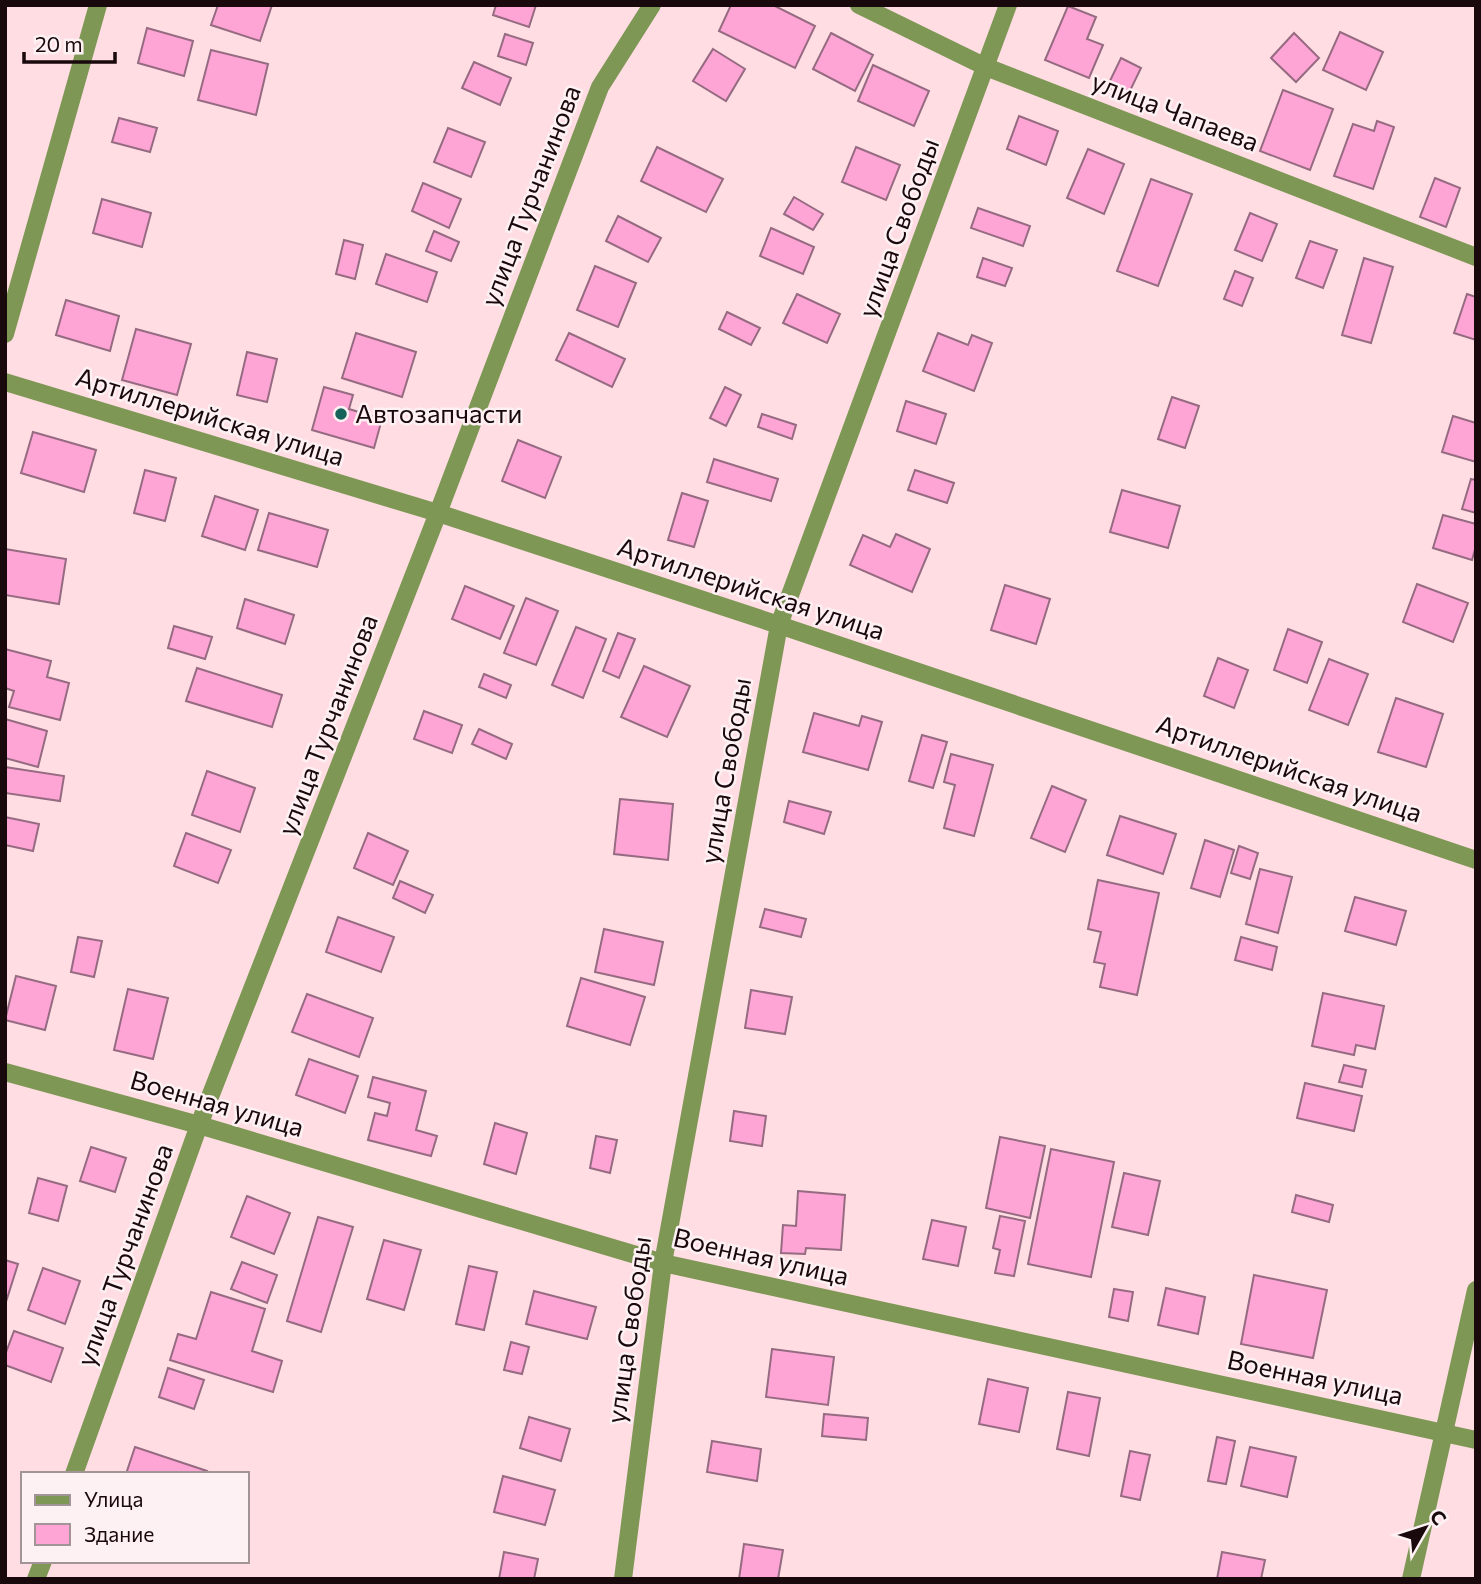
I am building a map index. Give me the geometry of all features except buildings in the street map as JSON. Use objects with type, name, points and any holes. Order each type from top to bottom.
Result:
[{"type":"street","points":[[5,334],[98,5]]},
{"type":"street","name":"улица Турчанинова","points":[[75,1472],[199,1125],[438,513],[600,87],[652,5]]},
{"type":"street","name":"улица Чапаева","points":[[859,5],[986,66],[1476,257]]},
{"type":"street","name":"улица Свободы","points":[[622,1579],[663,1263],[779,625],[1009,5]]},
{"type":"street","name":"Артиллерийская улица","points":[[5,382],[438,513],[1476,860]]},
{"type":"street","name":"Военная улица","points":[[5,1072],[199,1125],[663,1263],[1476,1440]]},
{"type":"street","points":[[1411,1579],[1476,1290]]},
{"type":"place","name":"Автозапчасти","points":[[341,414]]}]
